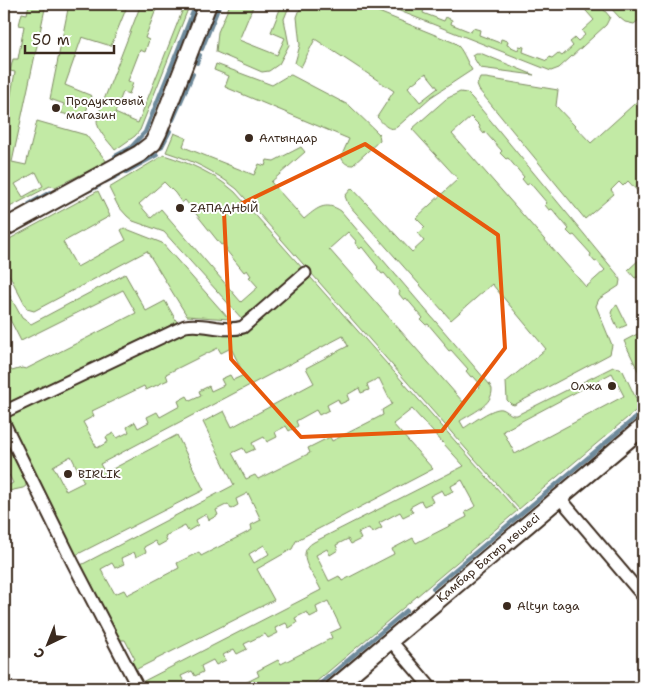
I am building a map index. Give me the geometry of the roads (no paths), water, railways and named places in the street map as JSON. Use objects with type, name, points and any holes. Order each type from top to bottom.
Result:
[{"type":"main road","points":[[4,228],[139,154],[153,143],[208,4]]},
{"type":"main road","name":"Қамбар Батыр көшесі","points":[[334,688],[643,427]]},
{"type":"street","points":[[4,412],[185,326],[195,325],[236,329],[243,327],[305,273]]},
{"type":"street","points":[[4,423],[73,563],[138,688]]},
{"type":"street","points":[[559,497],[643,596]]},
{"type":"street","points":[[390,640],[432,688]]},
{"type":"waterway","points":[[115,156],[130,148],[145,132],[196,4]]},
{"type":"waterway","points":[[202,49],[220,4]]},
{"type":"waterway","points":[[197,63],[200,55]]},
{"type":"waterway","points":[[173,120],[193,74]]},
{"type":"waterway","points":[[161,148],[170,131]]},
{"type":"waterway","points":[[126,172],[157,155]]},
{"type":"waterway","points":[[105,182],[119,175]]},
{"type":"waterway","points":[[86,192],[99,186]]},
{"type":"waterway","points":[[29,204],[50,192]]},
{"type":"waterway","points":[[433,588],[643,411]]},
{"type":"waterway","points":[[315,688],[407,610]]},
{"type":"place","name":"Продуктовый магазин","points":[[56,108]]},
{"type":"place","name":"Алтындар","points":[[249,138]]},
{"type":"place","name":"ZАПАДНЫЙ","points":[[180,208]]},
{"type":"place","name":"Олжа","points":[[612,386]]},
{"type":"place","name":"BIRLIK","points":[[68,474]]},
{"type":"place","name":"Altyn taga","points":[[507,606]]}]
